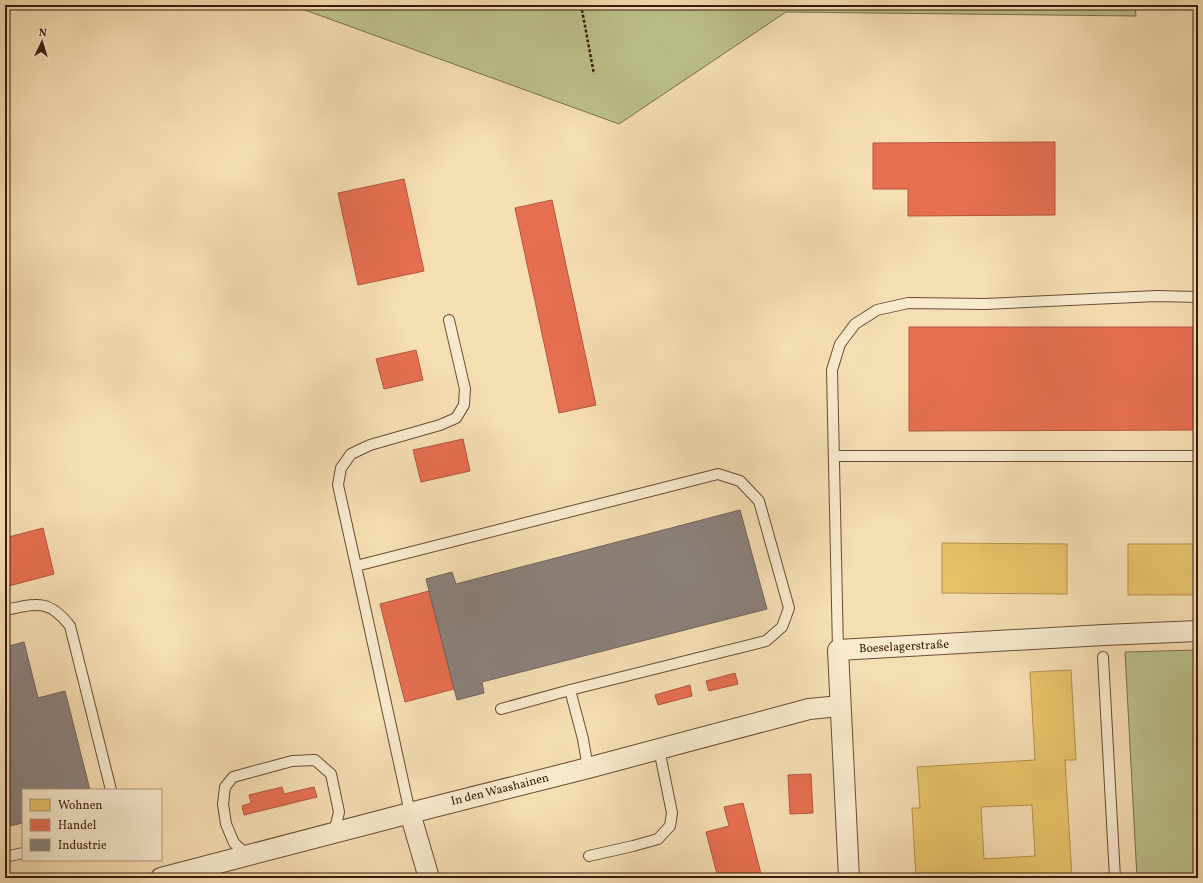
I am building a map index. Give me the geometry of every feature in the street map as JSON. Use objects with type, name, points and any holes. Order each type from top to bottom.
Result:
[{"type":"street","name":"Boeselagerstraße","points":[[838,650],[1198,631]]},
{"type":"street","points":[[838,650],[849,878]]},
{"type":"street","name":"In den Waashainen","points":[[161,878],[588,768],[809,709],[840,706]]},
{"type":"street","points":[[410,813],[429,878]]},
{"type":"lane","points":[[838,650],[832,370],[840,344],[855,324],[877,310],[908,303],[985,304],[1156,296],[1198,297]]},
{"type":"lane","points":[[410,813],[338,485],[341,468],[351,454],[370,445],[440,425],[456,418],[464,405],[465,389],[449,320]]},
{"type":"lane","points":[[834,456],[1198,456]]},
{"type":"lane","points":[[356,566],[718,474],[740,481],[759,501],[789,608],[782,627],[766,641],[570,690],[501,709]]},
{"type":"lane","points":[[5,610],[36,604],[49,607],[61,615],[70,626],[111,789]]},
{"type":"lane","points":[[1104,657],[1115,878]]},
{"type":"lane","points":[[570,690],[583,739],[588,768]]},
{"type":"lane","points":[[589,856],[658,839],[670,826],[672,813],[659,749]]},
{"type":"lane","points":[[247,855],[234,843],[226,824],[223,804],[224,787],[233,778],[292,761],[316,760],[330,774],[338,812],[334,833]]},
{"type":"lane","points":[[5,857],[22,853]]},
{"type":"path","points":[[581,5],[594,74]]},
{"type":"green space","points":[[291,5],[1135,5],[1136,16],[786,12],[619,124]]},
{"type":"green space","points":[[1198,650],[1198,878],[1137,878],[1125,652]]},
{"type":"building: Wohnen","points":[[942,543],[1067,544],[1067,594],[942,593]]},
{"type":"building: Wohnen","points":[[1128,544],[1198,544],[1198,595],[1128,595]]},
{"type":"building: Wohnen","points":[[1071,670],[1076,760],[1065,760],[1072,878],[916,878],[912,808],[920,808],[917,767],[1035,760],[1030,672]],"holes":[[[1032,805],[1035,856],[984,859],[981,807]]]},
{"type":"building: Handel","points":[[1055,142],[1055,215],[908,216],[908,189],[873,189],[873,143]]},
{"type":"building: Handel","points":[[404,179],[424,271],[358,285],[338,193]]},
{"type":"building: Handel","points":[[552,200],[596,405],[559,413],[515,208]]},
{"type":"building: Handel","points":[[909,327],[1198,327],[1198,430],[909,431]]},
{"type":"building: Handel","points":[[416,350],[423,380],[384,389],[376,359]]},
{"type":"building: Handel","points":[[463,439],[470,471],[421,482],[413,450]]},
{"type":"building: Handel","points":[[43,528],[54,574],[5,587],[5,538]]},
{"type":"building: Handel","points":[[429,591],[454,689],[405,702],[380,604]]},
{"type":"building: Handel","points":[[735,673],[738,684],[709,691],[706,681]]},
{"type":"building: Handel","points":[[690,685],[692,696],[658,705],[655,695]]},
{"type":"building: Handel","points":[[811,774],[813,813],[790,814],[788,775]]},
{"type":"building: Handel","points":[[282,787],[284,794],[314,787],[317,797],[244,815],[242,806],[251,803],[249,795]]},
{"type":"building: Handel","points":[[743,803],[762,878],[718,878],[706,832],[729,826],[724,807]]},
{"type":"building: Industrie","points":[[740,510],[767,609],[482,682],[484,693],[457,700],[426,579],[452,572],[456,584]]},
{"type":"building: Industrie","points":[[24,642],[38,698],[65,691],[90,789],[22,789],[22,823],[5,827],[5,647]]}]
